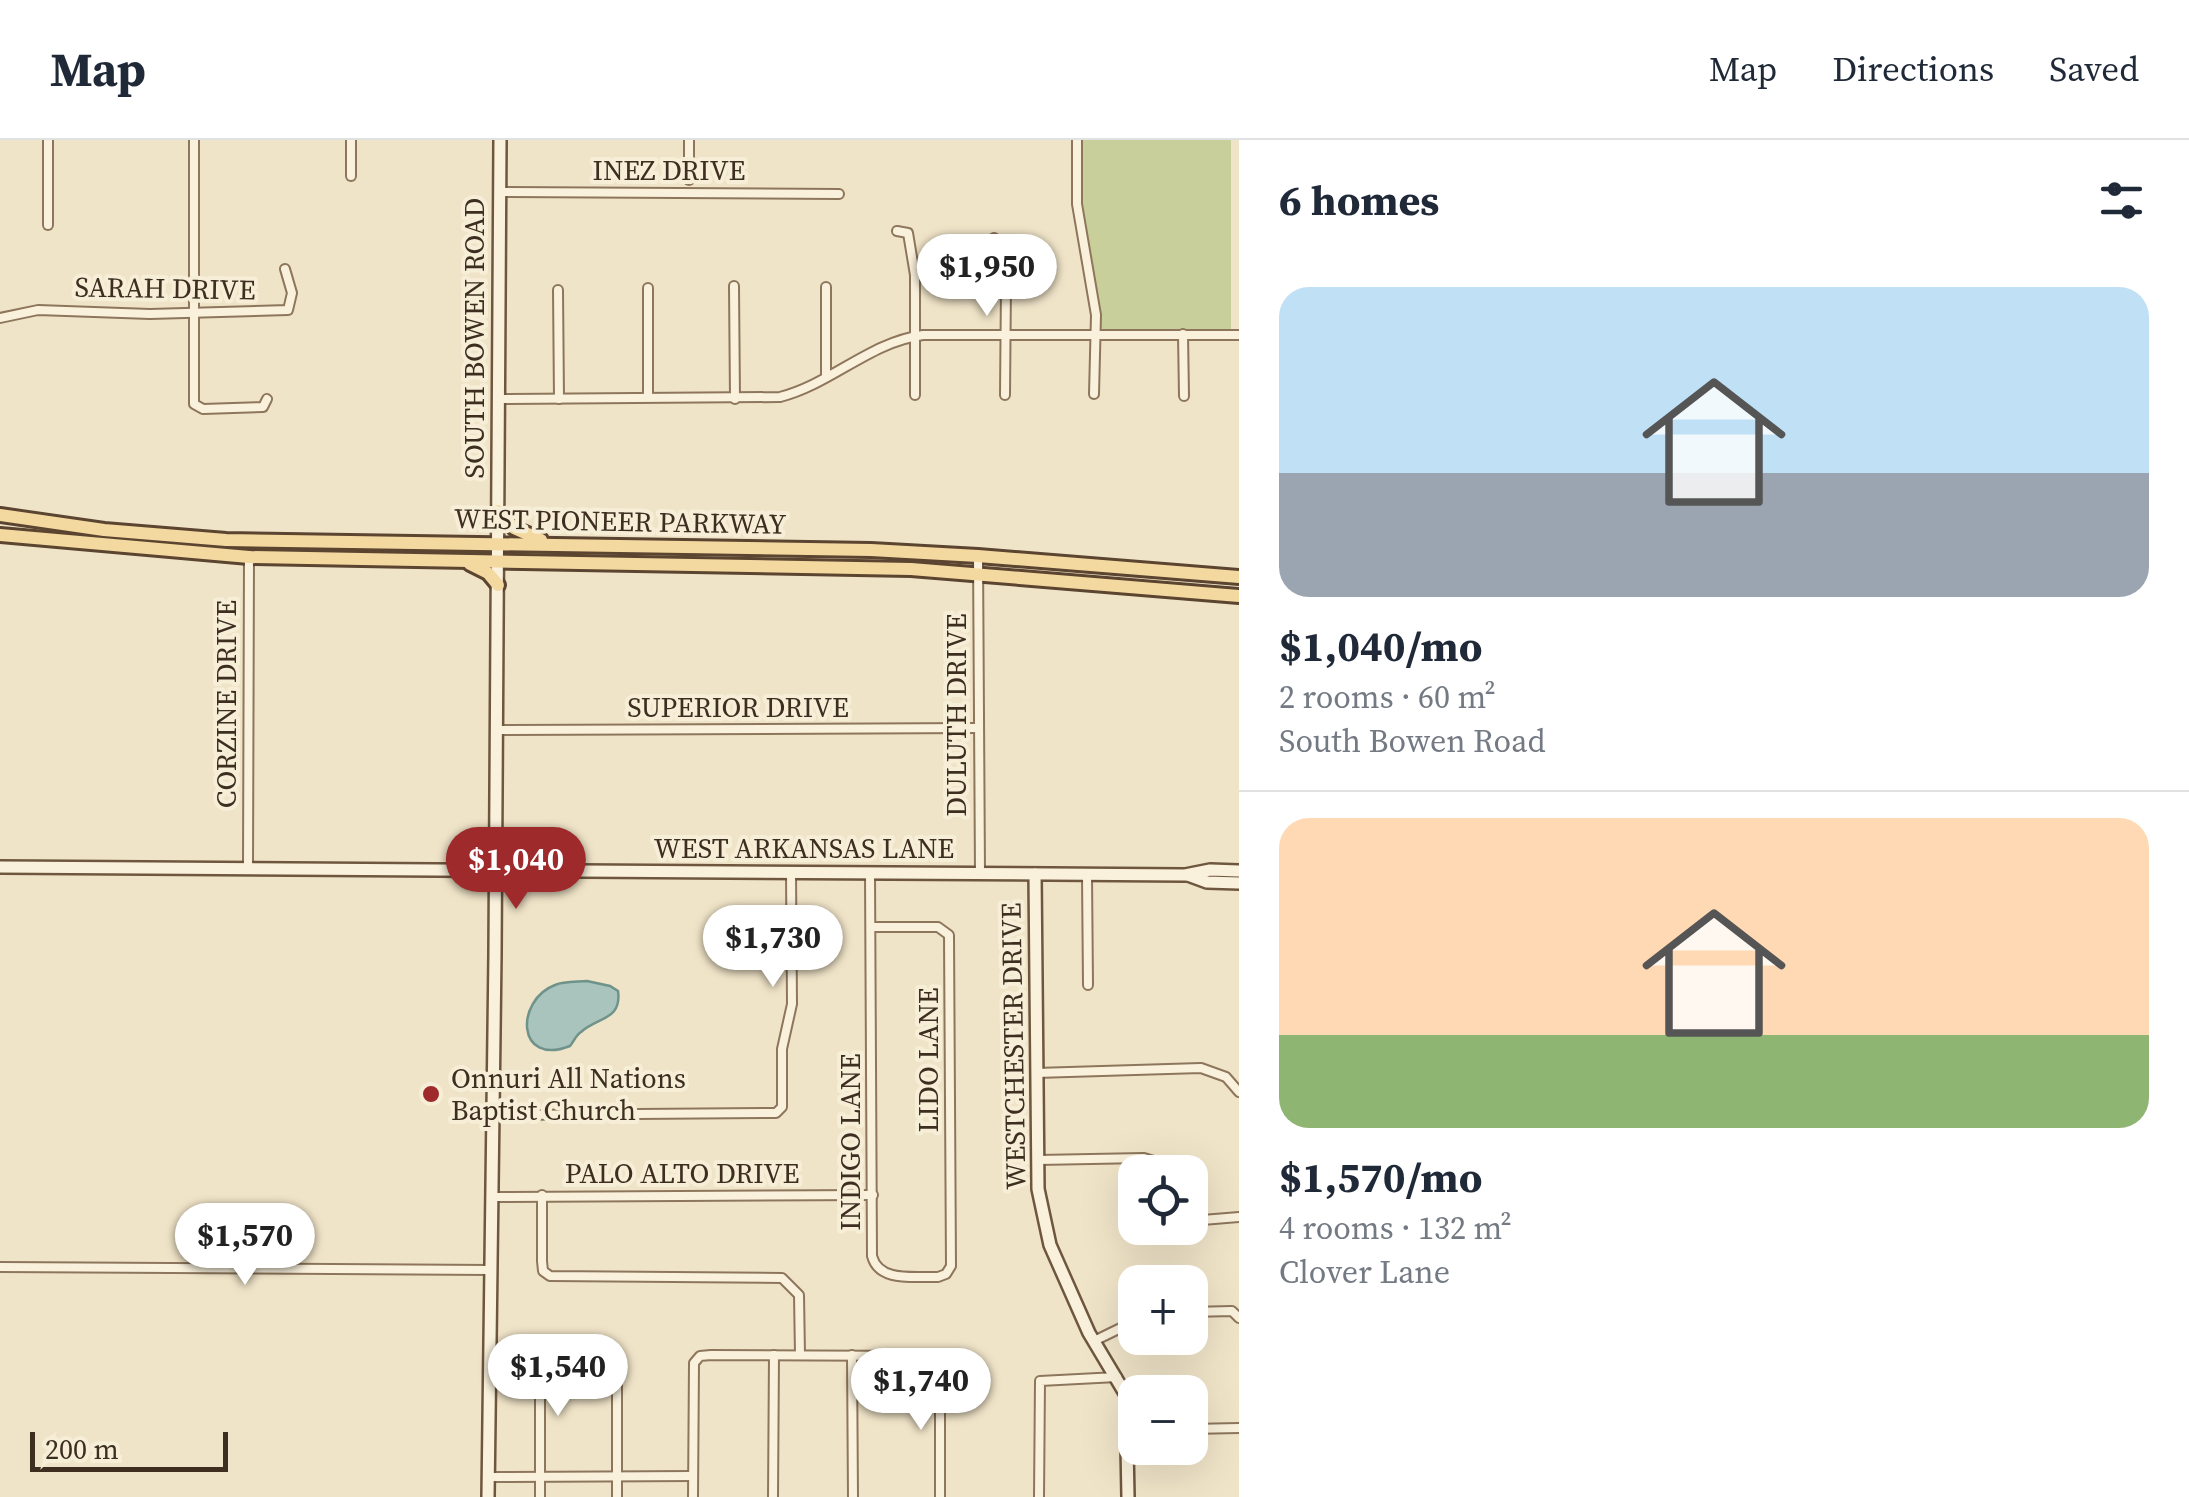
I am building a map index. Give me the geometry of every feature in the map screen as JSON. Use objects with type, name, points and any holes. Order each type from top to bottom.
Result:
[{"type":"main road","name":"SOUTH BOWEN ROAD","points":[[488,1497],[500,140]]},
{"type":"main road","points":[[498,511],[516,530],[558,545]]},
{"type":"main road","name":"WEST PIONEER PARKWAY","points":[[0,516],[121,532],[249,541],[698,547],[978,556],[1239,577]]},
{"type":"main road","name":"WEST PIONEER PARKWAY","points":[[0,534],[249,558],[894,568],[1239,596]]},
{"type":"main road","points":[[695,564],[698,547]]},
{"type":"main road","points":[[458,561],[483,570],[498,585]]},
{"type":"main road","points":[[1190,591],[1192,572]]},
{"type":"main road","name":"WEST ARKANSAS LANE","points":[[0,868],[1188,875],[1210,870],[1239,871]]},
{"type":"main road","name":"WESTCHESTER DRIVE","points":[[1035,874],[1038,1189],[1050,1245],[1094,1341],[1117,1376]]},
{"type":"main road","name":"WEST ARKANSAS LANE","points":[[1188,875],[1207,882],[1239,883]]},
{"type":"main road","name":"WESTCHESTER DRIVE","points":[[1128,1497],[1130,1465]]},
{"type":"street","points":[[48,140],[48,224]]},
{"type":"street","points":[[194,140],[194,404],[204,408],[263,406],[267,399]]},
{"type":"street","points":[[351,176],[352,140]]},
{"type":"street","points":[[689,140],[689,180]]},
{"type":"street","points":[[1077,140],[1077,204],[1094,288],[1094,394]]},
{"type":"street","name":"INEZ DRIVE","points":[[500,192],[839,194]]},
{"type":"street","points":[[896,231],[908,232],[912,244],[914,395]]},
{"type":"street","points":[[994,238],[1006,283],[1005,396]]},
{"type":"street","name":"SARAH DRIVE","points":[[0,318],[38,310],[288,310],[292,293],[285,268]]},
{"type":"street","points":[[734,286],[735,398]]},
{"type":"street","points":[[826,287],[826,377]]},
{"type":"street","points":[[648,288],[648,398]]},
{"type":"street","points":[[558,290],[559,399]]},
{"type":"street","points":[[1183,334],[1184,396]]},
{"type":"street","points":[[499,399],[780,397],[886,345],[915,336],[1239,335]]},
{"type":"street","name":"CORZINE DRIVE","points":[[248,868],[249,541]]},
{"type":"street","name":"DULUTH DRIVE","points":[[978,556],[980,874]]},
{"type":"street","name":"SUPERIOR DRIVE","points":[[497,730],[978,728]]},
{"type":"street","points":[[493,1115],[776,1113],[782,1107],[782,1049],[792,1004],[791,872]]},
{"type":"street","name":"INDIGO LANE","points":[[870,873],[872,1256],[885,1274],[938,1277],[951,1266]]},
{"type":"street","points":[[1087,874],[1088,984]]},
{"type":"street","name":"LIDO LANE","points":[[872,927],[938,927],[949,936],[951,1266]]},
{"type":"street","points":[[1036,1072],[1202,1068],[1226,1076],[1239,1092]]},
{"type":"street","points":[[1038,1160],[1118,1158]]},
{"type":"street","points":[[542,1195],[542,1261],[543,1271],[550,1276],[782,1278],[798,1292],[801,1302],[800,1356]]},
{"type":"street","name":"PALO ALTO DRIVE","points":[[492,1197],[872,1195]]},
{"type":"street","points":[[1208,1219],[1239,1217]]},
{"type":"street","points":[[0,1267],[491,1270]]},
{"type":"street","points":[[1208,1312],[1232,1312],[1239,1317]]},
{"type":"street","points":[[1094,1341],[1118,1330]]},
{"type":"street","points":[[693,1497],[693,1374],[697,1360],[711,1356],[923,1356],[936,1360],[940,1369],[940,1497]]},
{"type":"street","points":[[774,1356],[774,1497]]},
{"type":"street","points":[[852,1356],[853,1497]]},
{"type":"street","points":[[617,1360],[617,1497]]},
{"type":"street","points":[[540,1361],[540,1497]]},
{"type":"street","points":[[1039,1497],[1040,1381],[1117,1376]]},
{"type":"street","points":[[1208,1429],[1239,1428]]},
{"type":"street","points":[[488,1477],[693,1476]]},
{"type":"green space","points":[[1081,140],[1231,140],[1231,329],[1099,327],[1081,209]]},
{"type":"water","points":[[587,981],[618,991],[613,1013],[579,1033],[570,1046],[552,1050],[539,1047],[527,1029],[533,1004],[555,985]]},
{"type":"place","name":"Onnuri All Nations Baptist Church","points":[[431,1094]]}]
